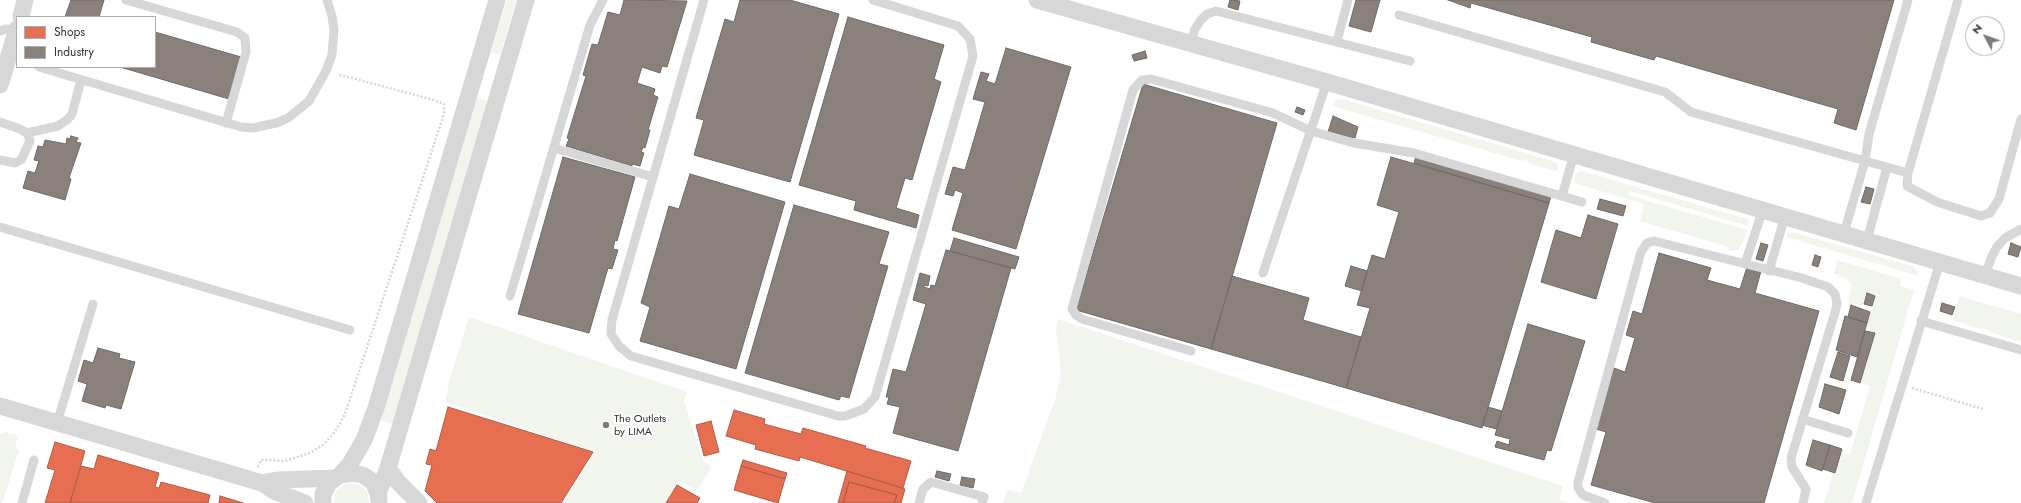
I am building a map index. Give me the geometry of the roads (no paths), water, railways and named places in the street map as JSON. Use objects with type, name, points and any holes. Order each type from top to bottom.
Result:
[{"type":"street","points":[[21,16],[26,0]]},
{"type":"street","points":[[323,503],[323,494],[330,483],[350,464],[364,440],[376,408],[497,0]]},
{"type":"street","points":[[379,498],[526,0]]},
{"type":"street","points":[[1037,0],[1327,82],[2021,286]]},
{"type":"street","points":[[0,85],[13,59],[16,37]]},
{"type":"street","points":[[0,406],[258,482],[276,492],[305,503]]},
{"type":"street","points":[[388,468],[398,482],[419,503]]},
{"type":"street","points":[[258,482],[338,476],[352,473],[363,475],[373,482],[379,498]]},
{"type":"lane","points":[[126,0],[237,32],[245,38],[246,52],[226,123]]},
{"type":"lane","points":[[42,68],[226,123],[253,128],[276,124],[288,118],[310,101],[326,72],[332,55],[334,30],[332,16],[327,0]]},
{"type":"lane","points":[[510,296],[590,25],[603,0]]},
{"type":"lane","points":[[704,0],[612,320],[611,334],[619,346],[631,356],[838,416],[852,415],[864,409],[875,397],[974,56],[970,39],[958,26],[873,0]]},
{"type":"lane","points":[[1337,41],[1348,0]]},
{"type":"lane","points":[[1844,233],[1865,160],[1869,134],[1908,0]]},
{"type":"lane","points":[[1958,0],[1906,183],[1911,189],[1936,202],[1976,214],[1986,215],[1993,210],[1999,199],[2021,119]]},
{"type":"lane","points":[[1190,44],[1195,29],[1201,20],[1207,14],[1216,11],[1410,61]]},
{"type":"lane","points":[[1399,15],[1665,92],[1690,112],[1908,173]]},
{"type":"lane","points":[[0,31],[6,29],[16,30]]},
{"type":"lane","points":[[1192,351],[1082,319],[1076,315],[1072,309],[1133,90],[1138,82],[1151,79],[1272,114],[1311,131],[1358,144],[1414,153],[1582,202]]},
{"type":"lane","points":[[27,133],[58,126],[68,119],[72,114],[81,80]]},
{"type":"lane","points":[[1263,273],[1327,82]]},
{"type":"lane","points":[[0,122],[27,133],[30,141],[21,160],[15,163],[0,160]]},
{"type":"lane","points":[[554,148],[654,177]]},
{"type":"lane","points":[[1562,196],[1574,154]]},
{"type":"lane","points":[[1867,240],[1888,167]]},
{"type":"lane","points":[[1745,264],[1763,209]]},
{"type":"lane","points":[[1769,271],[1785,216]]},
{"type":"lane","points":[[0,227],[350,330]]},
{"type":"lane","points":[[1985,275],[1997,247],[2005,238],[2021,229]]},
{"type":"lane","points":[[1605,503],[1583,495],[1578,488],[1578,482],[1643,248],[1650,242],[1658,242],[1822,284],[1832,290],[1837,298],[1836,309],[1792,453],[1791,463],[1806,489],[1803,503]]},
{"type":"lane","points":[[1866,503],[1940,262]]},
{"type":"lane","points":[[57,423],[93,304]]},
{"type":"lane","points":[[1921,321],[2021,350]]},
{"type":"lane","points":[[1802,419],[1848,433]]},
{"type":"lane","points":[[22,503],[34,460]]},
{"type":"lane","points":[[919,503],[923,489],[931,482],[984,497],[982,503]]},
{"type":"place","name":"The Outlets by LIMA","points":[[606,425]]}]
